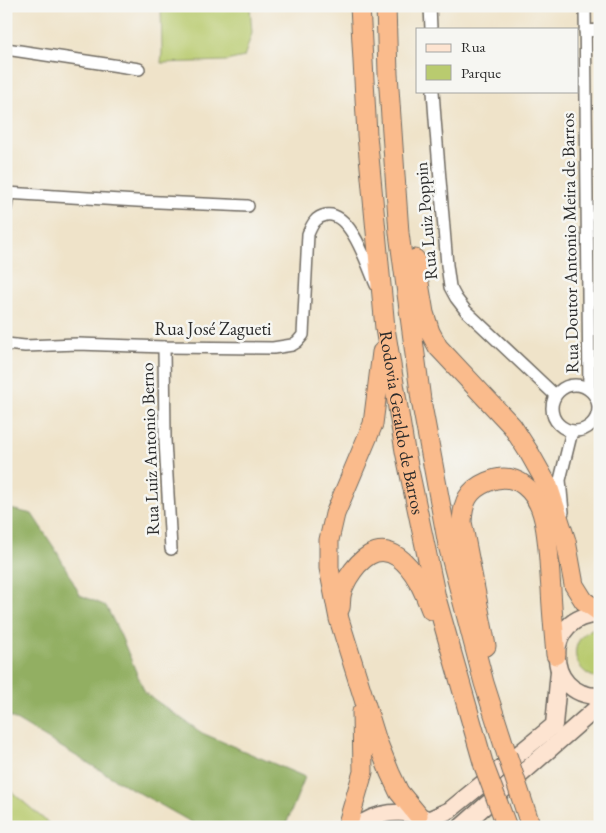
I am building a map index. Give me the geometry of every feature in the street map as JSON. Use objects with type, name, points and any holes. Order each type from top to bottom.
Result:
[{"type":"highway","name":"Rodovia Geraldo de Barros","points":[[360,6],[367,135],[384,328],[405,451],[436,598],[484,766],[507,827]]},
{"type":"highway","name":"Rodovia Geraldo de Barros","points":[[386,6],[388,74],[399,233],[421,400],[451,554],[484,683],[531,827]]},
{"type":"highway","points":[[391,110],[403,165],[411,238],[419,285],[430,332],[438,347],[512,426],[548,486],[566,541],[574,585],[584,601],[600,614]]},
{"type":"highway","points":[[384,328],[373,424],[335,514],[329,540],[329,568],[339,619],[377,741],[399,792],[428,821]]},
{"type":"highway","points":[[506,754],[462,522],[463,512],[472,491],[487,482],[501,478],[516,480],[527,488],[537,501],[544,520],[558,663]]},
{"type":"highway","points":[[339,619],[342,591],[354,568],[368,554],[376,552],[383,551],[399,557],[408,566],[425,596],[470,717]]},
{"type":"highway","points":[[347,827],[363,772],[361,691]]},
{"type":"main road","points":[[357,827],[375,816],[389,813],[403,812],[428,821],[450,810],[554,724],[558,643],[564,632],[572,624],[582,618],[600,614]]},
{"type":"main road","points":[[558,663],[566,682],[577,691],[590,696],[600,696]]},
{"type":"main road","points":[[460,827],[600,705]]},
{"type":"street","points":[[430,6],[430,28]]},
{"type":"street","name":"Rua Doutor Antonio Meira de Barros","points":[[585,6],[589,389]]},
{"type":"street","points":[[585,31],[600,30]]},
{"type":"street","points":[[6,49],[139,70]]},
{"type":"street","name":"Rua Luiz Poppin","points":[[433,92],[450,288],[466,311],[555,395]]},
{"type":"street","points":[[6,208],[7,193],[248,206]]},
{"type":"street","name":"Rua José Zagueti","points":[[6,344],[25,346],[78,344],[273,348],[287,346],[296,342],[302,335],[308,234],[313,222],[321,216],[329,215],[339,219],[348,226],[356,238],[381,298]]},
{"type":"street","name":"Rua Luiz Antonio Berno","points":[[164,347],[165,440],[171,549]]},
{"type":"street","points":[[574,384],[582,385],[589,389],[597,402],[598,417],[586,428],[579,430],[572,431],[558,424],[554,418],[552,402],[560,389],[574,384]]},
{"type":"street","points":[[566,541],[560,480],[572,431]]},
{"type":"green space","points":[[161,6],[250,6],[252,33],[244,57],[226,61],[161,63]]},
{"type":"green space","points":[[6,508],[32,514],[57,552],[80,595],[106,606],[145,693],[202,733],[305,777],[285,827],[200,827],[118,781],[6,714]]},
{"type":"green space","points":[[600,627],[600,679],[582,669],[576,654],[580,638]]},
{"type":"green space","points":[[6,787],[53,827],[6,827]]},
{"type":"green space","points":[[394,822],[412,824],[418,827],[374,827]]}]
